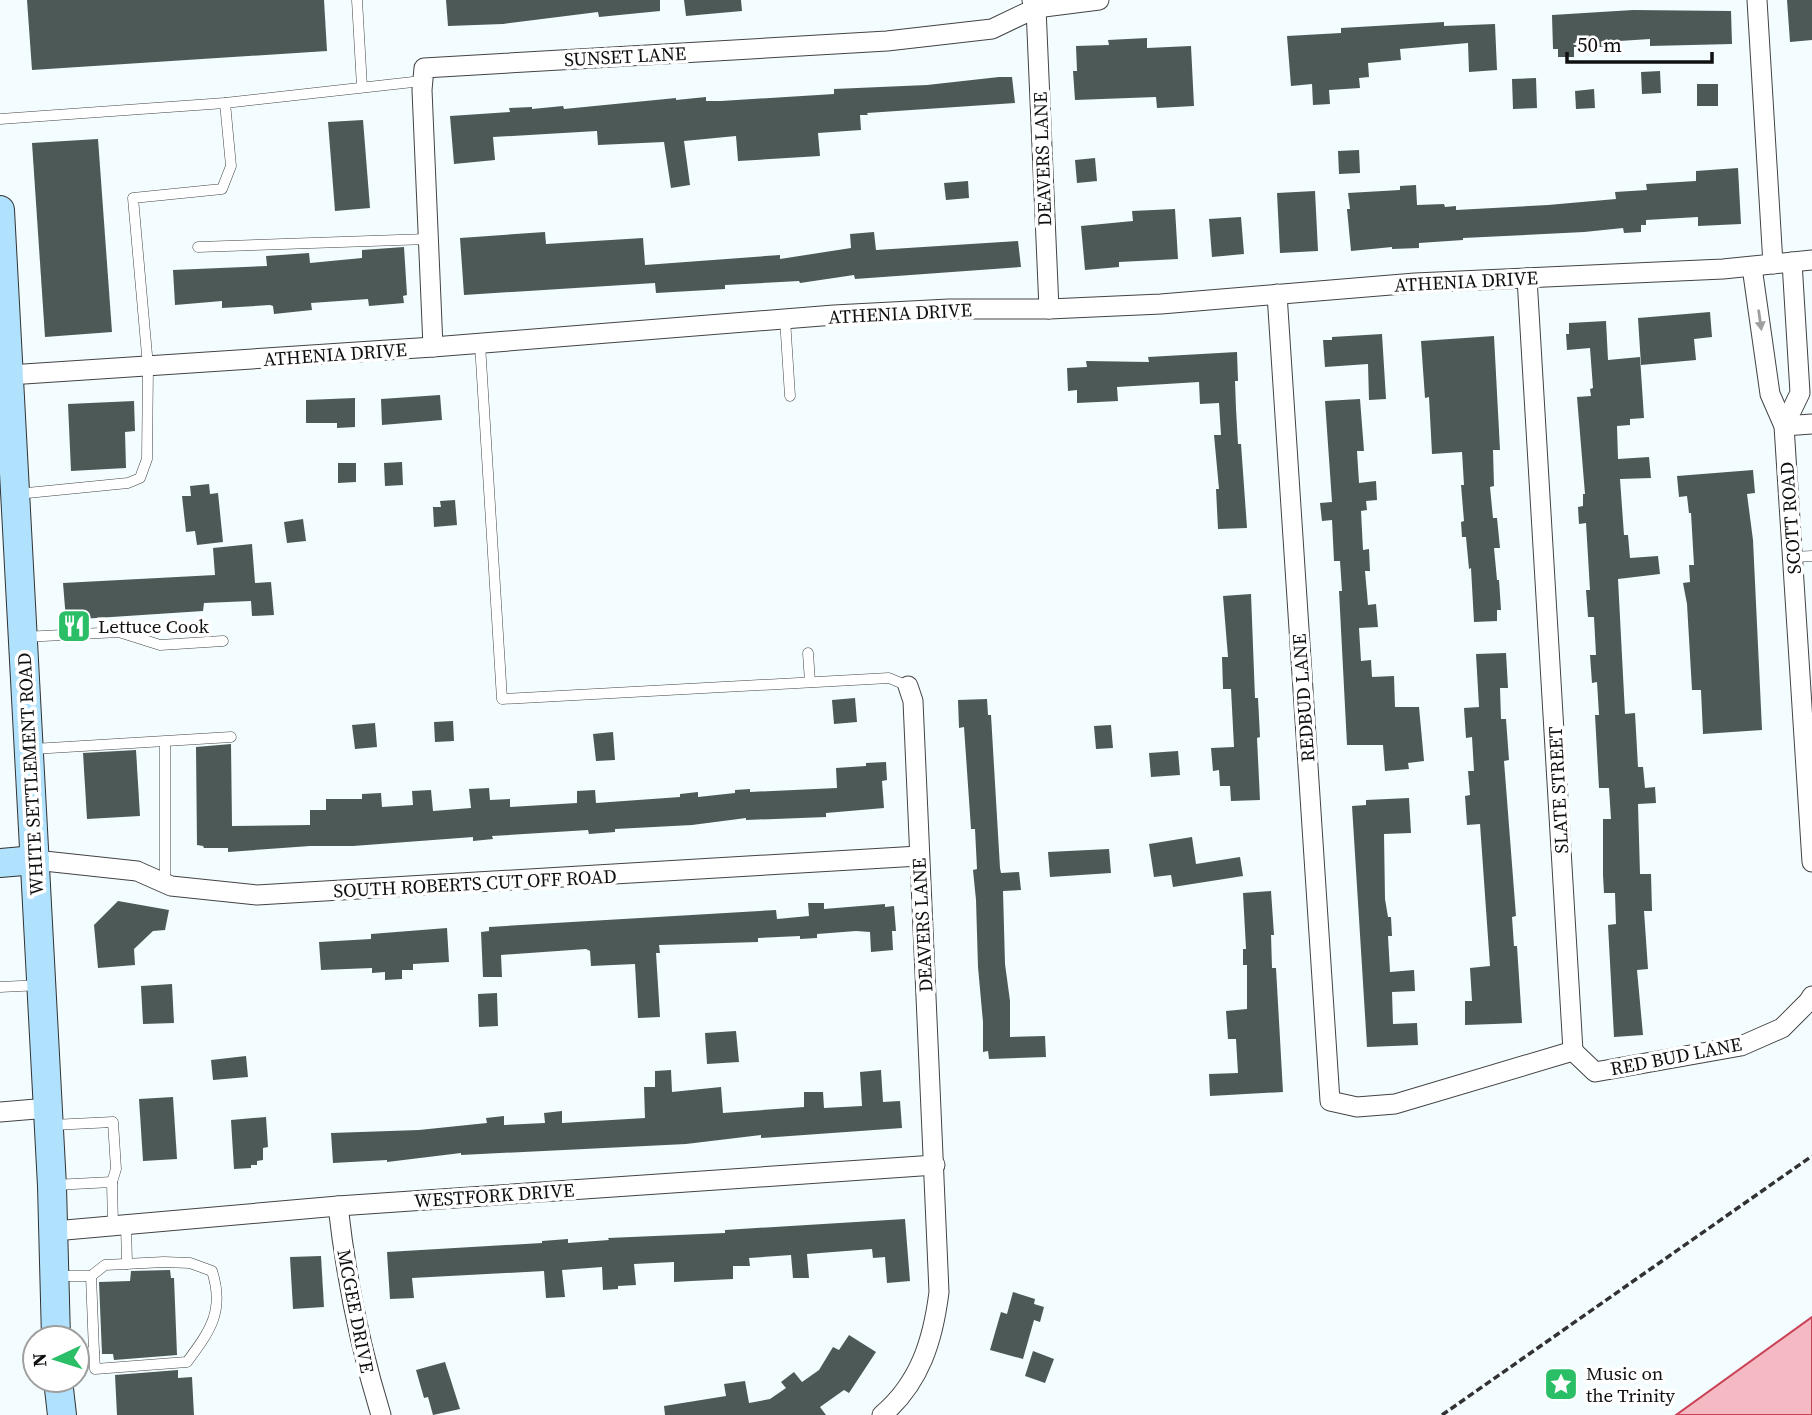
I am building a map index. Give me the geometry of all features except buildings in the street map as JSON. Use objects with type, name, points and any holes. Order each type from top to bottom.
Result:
[{"type":"main road","name":"WHITE SETTLEMENT ROAD","points":[[0,210],[6,447],[23,637],[52,1185],[56,1324]]},
{"type":"main road","points":[[0,863],[35,860]]},
{"type":"main road","points":[[51,1415],[54,1394]]},
{"type":"main road","points":[[58,1394],[62,1415]]},
{"type":"street","name":"SUNSET LANE","points":[[422,81],[424,68],[887,41],[961,34],[992,29],[1034,4],[1098,0]]},
{"type":"street","name":"SCOTT ROAD","points":[[1757,0],[1792,262],[1800,393],[1784,426]]},
{"type":"street","name":"DEAVERS LANE","points":[[1034,4],[1049,309]]},
{"type":"street","points":[[422,81],[433,347]]},
{"type":"street","name":"ATHENIA DRIVE","points":[[6,370],[148,366],[480,344],[785,319],[949,309],[1049,309],[1161,304],[1415,283],[1752,267],[1792,262]]},
{"type":"street","name":"SCOTT ROAD","points":[[1752,267],[1768,384],[1784,426],[1802,556],[1812,862]]},
{"type":"street","name":"SLATE STREET","points":[[1527,278],[1573,1051]]},
{"type":"street","name":"REDBUD LANE","points":[[1277,294],[1330,1101],[1357,1107],[1395,1104],[1573,1051]]},
{"type":"street","points":[[1784,426],[1812,424]]},
{"type":"street","name":"DEAVERS LANE","points":[[908,686],[913,701],[934,1165]]},
{"type":"street","name":"SOUTH ROBERTS CUT OFF ROAD","points":[[35,860],[137,871],[171,886],[257,895],[919,856]]},
{"type":"street","name":"RED BUD LANE","points":[[1573,1051],[1595,1072],[1741,1046],[1782,1028],[1812,996]]},
{"type":"street","points":[[0,1112],[48,1117]]},
{"type":"street","points":[[882,1415],[900,1400],[914,1379],[934,1327],[939,1292],[934,1165]]},
{"type":"street","name":"WESTFORK DRIVE","points":[[54,1231],[338,1206],[934,1165]]},
{"type":"street","name":"MCGEE DRIVE","points":[[338,1206],[345,1263],[368,1373],[381,1415]]},
{"type":"lane","points":[[357,0],[362,88]]},
{"type":"lane","points":[[0,119],[225,103],[422,81]]},
{"type":"lane","points":[[13,507],[128,483],[140,478],[147,459],[148,366],[133,198],[222,189],[231,166],[225,103]]},
{"type":"lane","points":[[198,247],[428,239]]},
{"type":"lane","points":[[785,319],[790,396]]},
{"type":"lane","points":[[480,344],[502,699],[889,678],[908,686]]},
{"type":"lane","points":[[23,637],[119,632],[160,645],[223,640]]},
{"type":"lane","points":[[808,653],[810,682]]},
{"type":"lane","points":[[29,750],[231,737]]},
{"type":"lane","points":[[165,743],[165,884]]},
{"type":"lane","points":[[0,988],[41,985]]},
{"type":"lane","points":[[48,1117],[113,1122],[116,1169],[112,1182],[127,1264]]},
{"type":"lane","points":[[52,1185],[112,1182]]},
{"type":"lane","points":[[55,1276],[91,1276],[105,1265],[190,1263],[212,1271],[218,1288],[218,1309],[206,1337],[187,1362],[95,1369],[91,1276]]},
{"type":"path","points":[[1442,1415],[1812,1156]]},
{"type":"shaded area","points":[[1812,1317],[1812,1415],[1676,1415]]},
{"type":"place","name":"Lettuce Cook","points":[[74,626]]},
{"type":"place","name":"Music on the Trinity","points":[[1561,1384]]}]
